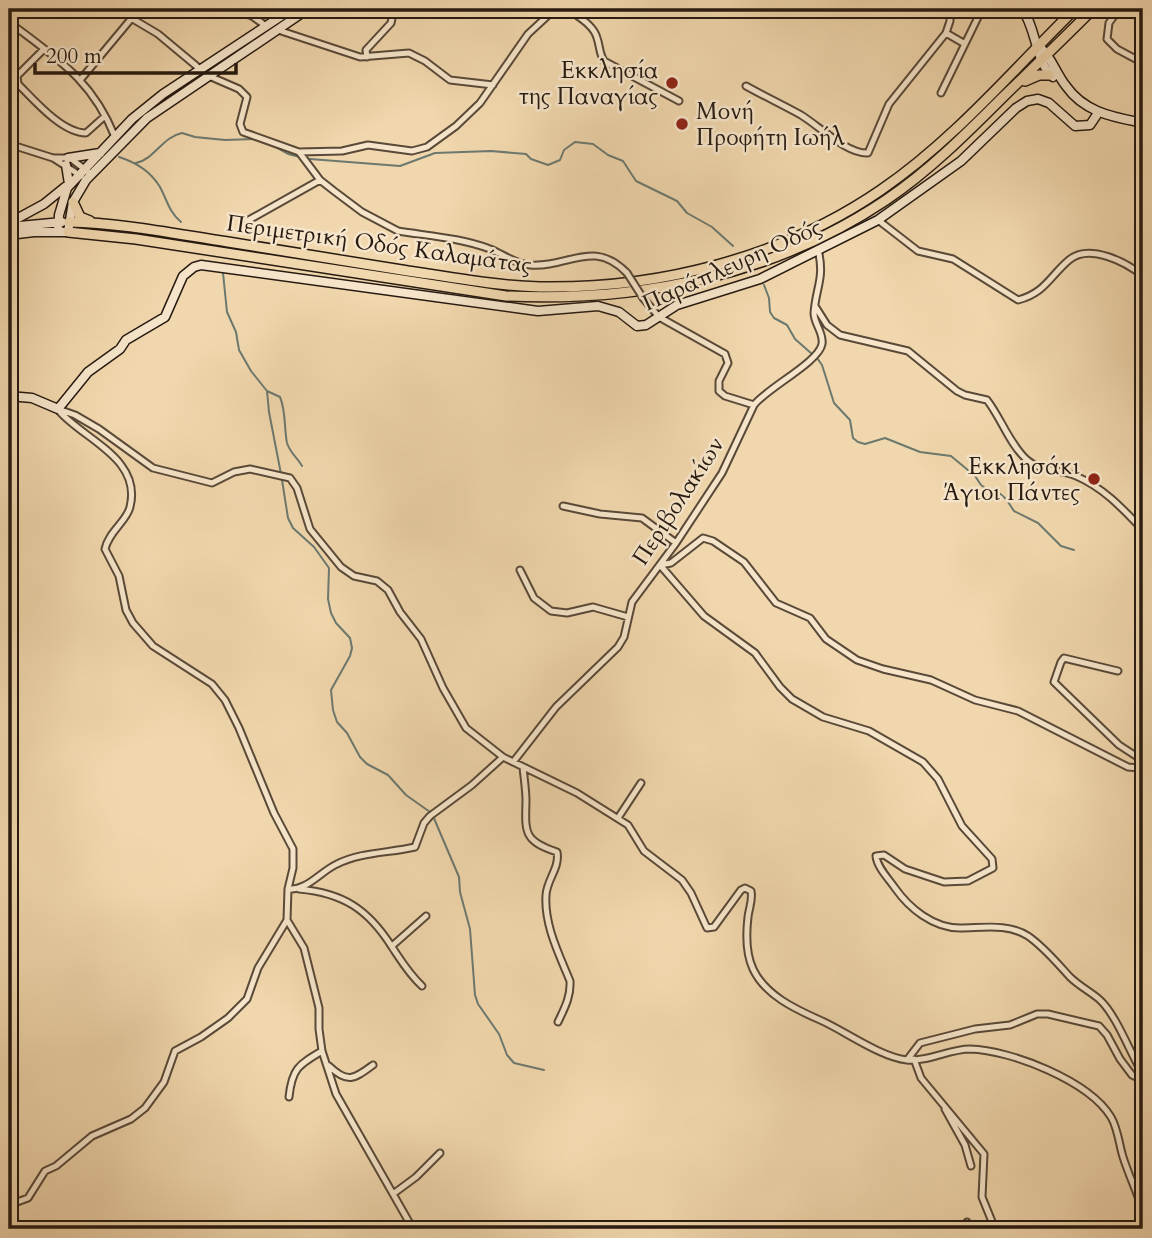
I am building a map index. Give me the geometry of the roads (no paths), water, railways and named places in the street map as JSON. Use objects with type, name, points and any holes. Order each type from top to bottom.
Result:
[{"type":"main road","name":"Περιμετρική Οδός Καλαμάτας","points":[[63,227],[99,224],[507,285],[541,287],[615,283],[690,272],[765,250],[800,235],[880,191],[946,137],[1074,9]]},
{"type":"main road","name":"Περιμετρική Οδός Καλαμάτας","points":[[63,227],[506,296],[575,296],[693,283],[768,261],[832,231],[901,189],[946,152],[1093,9]]},
{"type":"main road","points":[[1006,94],[1031,77],[1049,75]]},
{"type":"main road","points":[[73,202],[80,218],[99,224]]},
{"type":"street","points":[[79,9],[87,14]]},
{"type":"street","points":[[116,9],[158,34],[200,69]]},
{"type":"street","points":[[232,9],[252,16],[266,26]]},
{"type":"street","points":[[252,16],[256,9]]},
{"type":"street","points":[[63,227],[85,174],[114,137],[150,103],[292,9]]},
{"type":"street","points":[[9,225],[85,174],[146,118],[308,9]]},
{"type":"street","points":[[367,57],[366,50],[391,23],[394,9]]},
{"type":"street","points":[[208,75],[239,89],[247,97],[240,124],[243,132],[299,152],[342,151],[368,145],[420,150],[456,126],[480,103],[528,34],[555,9]]},
{"type":"street","points":[[568,9],[591,26],[597,34],[600,54],[604,61],[679,101]]},
{"type":"street","points":[[746,86],[802,116],[845,146],[859,153],[868,153],[889,104],[946,33],[950,21],[949,9]]},
{"type":"street","points":[[942,93],[982,9]]},
{"type":"street","points":[[1022,9],[1045,57],[1076,97],[1098,113],[1143,123],[1143,117]]},
{"type":"street","points":[[1119,9],[1109,23],[1107,39],[1117,49],[1143,62]]},
{"type":"street","points":[[81,79],[131,19]]},
{"type":"street","points":[[9,22],[81,79],[105,116],[114,137]]},
{"type":"street","points":[[278,30],[355,55],[367,57],[409,53],[425,61],[450,80],[493,85]]},
{"type":"street","points":[[946,33],[965,44]]},
{"type":"street","points":[[44,49],[17,76],[18,84],[53,118],[79,133],[86,133],[105,116]]},
{"type":"street","points":[[1045,57],[1049,75],[1065,85]]},
{"type":"street","name":"Παράπλευρη Οδός","points":[[58,409],[88,372],[120,349],[126,341],[165,317],[183,276],[201,265],[538,311],[598,306],[619,312],[637,326],[646,325],[677,305],[760,279],[878,220],[961,161],[1016,108],[1027,101],[1045,101],[1079,127],[1090,125],[1098,113]]},
{"type":"street","points":[[9,144],[67,161],[85,174]]},
{"type":"street","points":[[299,152],[320,180],[362,212],[398,231],[476,245],[530,265],[547,265],[596,255],[617,263],[659,317],[725,354],[728,363],[719,381],[719,391],[725,396],[754,405]]},
{"type":"street","points":[[67,161],[100,153]]},
{"type":"street","points":[[63,227],[63,198],[70,183],[67,161]]},
{"type":"street","points":[[247,221],[320,180]]},
{"type":"street","points":[[878,220],[918,251],[953,259],[1018,300],[1043,289],[1068,261],[1077,255],[1105,256],[1130,266],[1143,276]]},
{"type":"street","name":"Περιμετρική Οδός Καλαμάτας","points":[[9,225],[63,227]]},
{"type":"street","points":[[9,235],[63,227]]},
{"type":"street","name":"Περιβολακίων","points":[[514,761],[556,707],[611,655],[624,637],[632,602],[676,543],[722,473],[754,405],[821,349],[821,335],[814,317],[822,276],[818,249]]},
{"type":"street","points":[[815,306],[827,325],[840,335],[908,351],[957,391],[987,400],[1026,459],[1036,467],[1073,475],[1095,485],[1143,530]]},
{"type":"street","points":[[9,396],[32,398],[75,415],[153,468],[212,483],[234,472],[250,469],[286,477],[294,482],[303,512],[314,535],[347,572],[377,581],[388,590],[405,620],[421,639],[443,688],[466,728],[503,757],[577,793],[628,825],[644,851],[682,880],[691,893],[707,929],[714,927],[741,890],[745,888],[751,891],[747,950],[752,968],[769,990],[795,1009],[892,1056],[910,1060],[961,1049],[986,1051],[1039,1066],[1067,1079],[1086,1092],[1109,1114],[1143,1212]]},
{"type":"street","points":[[9,1205],[27,1199],[41,1174],[81,1147],[92,1136],[131,1119],[145,1108],[164,1082],[175,1051],[228,1018],[247,999],[258,968],[287,920],[288,889],[293,868],[293,849],[274,813],[225,700],[212,684],[153,646],[133,623],[126,610],[119,576],[105,549],[113,531],[130,509],[132,496],[129,479],[108,449],[64,417],[58,409]]},
{"type":"street","points":[[563,506],[600,514],[642,518],[676,543]]},
{"type":"street","points":[[660,565],[671,563],[703,538],[713,541],[750,568],[776,603],[810,618],[826,639],[857,660],[931,680],[975,700],[1018,711],[1128,767],[1139,768],[1143,766],[1139,758],[1119,746],[1054,682],[1064,659],[1118,671]]},
{"type":"street","points":[[660,565],[704,616],[755,653],[792,699],[823,717],[869,731],[932,770],[962,826],[992,859],[993,868],[968,881],[944,882],[905,869],[884,855],[876,856],[878,864],[904,900],[920,915],[954,928],[996,927],[1027,935],[1073,980],[1102,1002],[1140,1069],[1142,1076],[1132,1075],[1099,1026],[1048,1014],[1037,1014],[1010,1025],[975,1029],[920,1043],[914,1047],[910,1060],[921,1078],[985,1154],[982,1197],[995,1229]]},
{"type":"street","points":[[520,570],[534,598],[551,611],[568,613],[593,607],[628,617]]},
{"type":"street","points":[[299,889],[336,864],[352,858],[415,847],[424,823],[432,814],[472,785],[503,757]]},
{"type":"street","points":[[523,767],[526,800],[524,822],[527,835],[538,846],[557,852],[558,860],[548,884],[546,908],[554,942],[570,981],[568,1001],[558,1022]]},
{"type":"street","points":[[618,818],[641,783]]},
{"type":"street","points":[[288,889],[327,892],[359,908],[392,946],[410,975],[422,986]]},
{"type":"street","points":[[392,946],[426,916]]},
{"type":"street","points":[[287,920],[304,948],[319,1008],[318,1029],[322,1051],[335,1094],[413,1229]]},
{"type":"street","points":[[289,1097],[291,1078],[295,1070],[303,1061],[322,1051]]},
{"type":"street","points":[[327,1064],[349,1079],[373,1065]]},
{"type":"street","points":[[944,1106],[965,1145],[971,1166]]},
{"type":"street","points":[[393,1194],[416,1177],[440,1153]]},
{"type":"street","points":[[967,1222],[970,1229]]},
{"type":"waterway","points":[[136,163],[143,161],[169,139],[182,133],[225,140],[255,139]]},
{"type":"waterway","points":[[310,159],[400,166],[435,153],[491,151],[526,154],[531,159],[548,165],[560,160],[564,150],[575,142],[593,144],[608,155],[623,161],[636,181],[677,201],[687,213],[712,227],[733,246]]},
{"type":"waterway","points":[[270,144],[300,157]]},
{"type":"waterway","points":[[119,157],[137,165],[152,177],[181,222]]},
{"type":"waterway","points":[[223,273],[227,312],[236,332],[239,350],[267,391],[280,397],[287,443],[302,466]]},
{"type":"waterway","points":[[764,285],[774,318],[787,325],[795,339],[812,354]]},
{"type":"waterway","points":[[817,358],[822,365],[834,403],[850,420],[853,438],[858,442],[865,444],[885,438],[920,452],[951,456],[975,476],[981,485],[988,490],[997,491],[1014,511],[1038,523],[1061,546],[1074,550]]},
{"type":"waterway","points":[[267,391],[281,474]]},
{"type":"waterway","points":[[282,480],[288,518],[293,528],[314,547],[329,568],[328,599],[331,613],[350,638],[350,656],[331,690],[337,722],[367,764],[388,775],[406,795],[430,812]]},
{"type":"waterway","points":[[433,816],[459,877],[460,892],[470,929],[478,1004],[499,1034],[507,1055],[514,1063],[544,1070]]},
{"type":"place","name":"Εκκλησία της Παναγίας","points":[[672,83]]},
{"type":"place","name":"Μονή Προφήτη Ιωήλ","points":[[682,124]]},
{"type":"place","name":"Εκκλησάκι Άγιοι Πάντες","points":[[1094,479]]}]
